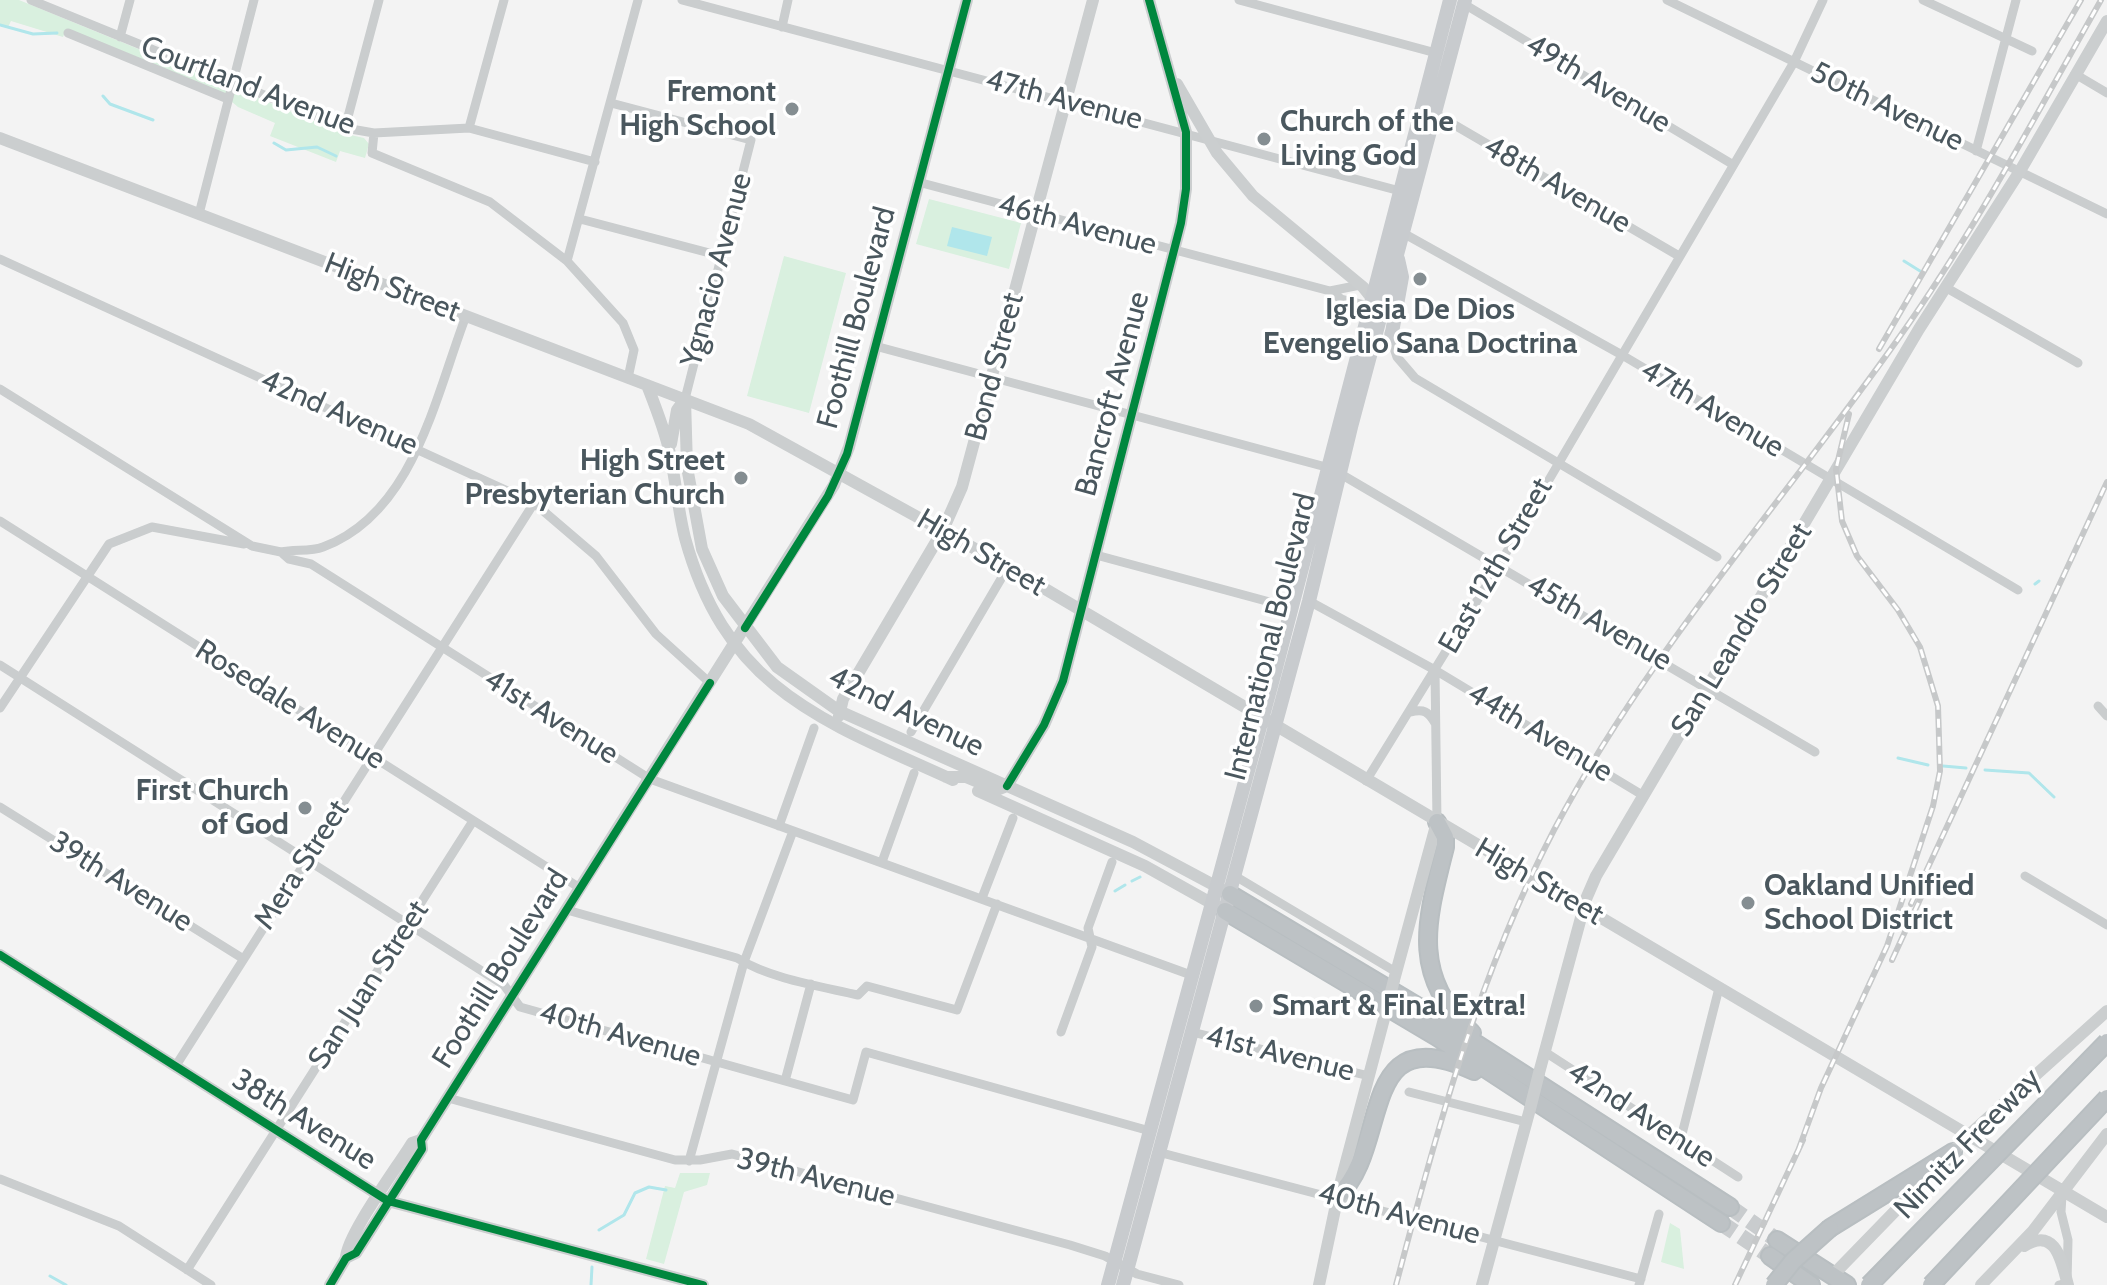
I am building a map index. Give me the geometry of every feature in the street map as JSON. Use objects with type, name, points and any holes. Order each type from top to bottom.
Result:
[{"type":"highway","points":[[1437,822],[1445,837],[1445,847],[1426,932],[1428,960],[1436,982],[1454,1014],[1470,1032],[1561,1109]]},
{"type":"highway","points":[[1222,889],[1419,1007],[1721,1223]]},
{"type":"highway","points":[[1218,907],[1730,1207]]},
{"type":"highway","name":"Nimitz Freeway","points":[[1869,1285],[2107,1042]]},
{"type":"highway","points":[[1337,1197],[1358,1172],[1385,1082],[1399,1067],[1416,1058],[1435,1056],[1453,1061],[1561,1109]]},
{"type":"highway","points":[[1931,1285],[2107,1098]]},
{"type":"highway","points":[[1774,1285],[1793,1261],[1830,1228],[1953,1152]]},
{"type":"highway","points":[[1777,1240],[1834,1282]]},
{"type":"highway","points":[[1770,1256],[1811,1285]]},
{"type":"main road","name":"Foothill Boulevard","points":[[330,1285],[346,1258],[356,1253],[384,1198],[422,1149],[421,1140],[840,474],[967,0]]},
{"type":"main road","name":"Bond Street","points":[[839,711],[943,530],[962,487],[994,379],[1034,214],[1093,0]]},
{"type":"main road","name":"Bancroft Avenue","points":[[1007,786],[1056,700],[1134,415],[1175,250],[1186,189],[1186,132],[1149,0]]},
{"type":"main road","name":"International Boulevard","points":[[1108,1285],[1121,1265],[1158,1152],[1192,1032],[1260,719],[1333,470],[1436,53],[1460,1]]},
{"type":"main road","name":"International Boulevard","points":[[1374,306],[1403,233],[1460,1]]},
{"type":"main road","name":"San Leandro Street","points":[[1482,1285],[1584,907],[1596,876],[1945,287],[2020,171],[2107,21]]},
{"type":"main road","points":[[1167,68],[1225,163],[1261,203],[1360,285],[1374,306]]},
{"type":"main road","name":"High Street","points":[[0,138],[749,424],[1008,567],[1260,719],[2107,1217]]},
{"type":"main road","points":[[1391,338],[1402,277],[1397,254]]},
{"type":"main road","points":[[647,385],[667,441],[684,534],[695,571],[710,604],[735,643]]},
{"type":"main road","points":[[673,470],[673,423],[680,403],[685,399]]},
{"type":"main road","points":[[685,399],[685,453],[697,531],[715,581],[745,628]]},
{"type":"main road","name":"International Boulevard","points":[[1222,889],[1235,876],[1309,601],[1333,470]]},
{"type":"main road","name":"42nd Avenue","points":[[745,628],[786,675],[839,711],[1143,847],[1222,889]]},
{"type":"main road","name":"42nd Avenue","points":[[735,643],[766,679],[789,698],[855,736],[1145,866],[1218,907]]},
{"type":"main road","points":[[839,711],[841,722],[855,736]]},
{"type":"main road","points":[[946,777],[966,777],[997,790],[1007,786]]},
{"type":"main road","name":"East 12th Street","points":[[1319,1285],[1337,1197],[1437,822]]},
{"type":"main road","name":"International Boulevard","points":[[1123,1285],[1121,1265],[1150,1131],[1191,975],[1218,907]]},
{"type":"main road","name":"38th Avenue","points":[[0,955],[384,1198],[703,1285]]},
{"type":"main road","points":[[1834,1282],[1970,1134],[2107,1011]]},
{"type":"main road","points":[[1981,1285],[2063,1191],[2107,1134]]},
{"type":"main road","points":[[2009,1255],[2033,1241],[2051,1242],[2060,1253],[2065,1284]]},
{"type":"street","name":"Courtland Avenue","points":[[31,0],[232,85],[345,128],[374,133],[372,153],[490,202],[567,261],[613,309],[634,350],[628,378]]},
{"type":"street","points":[[120,37],[130,0]]},
{"type":"street","points":[[199,214],[254,0]]},
{"type":"street","points":[[345,128],[379,0]]},
{"type":"street","points":[[469,128],[504,0]]},
{"type":"street","points":[[567,261],[638,0]]},
{"type":"street","name":"47th Avenue","points":[[682,0],[1400,191]]},
{"type":"street","points":[[782,27],[788,0]]},
{"type":"street","points":[[1239,0],[1436,53]]},
{"type":"street","name":"50th Avenue","points":[[1667,0],[2107,214]]},
{"type":"street","name":"East 12th Street","points":[[1437,822],[1435,670],[1794,62],[1823,0]]},
{"type":"street","points":[[1923,0],[2032,51]]},
{"type":"street","points":[[1976,151],[2016,0]]},
{"type":"street","name":"49th Avenue","points":[[1460,1],[1732,164]]},
{"type":"street","name":"Courtland Avenue","points":[[68,33],[228,99]]},
{"type":"street","points":[[2075,74],[2107,93]]},
{"type":"street","name":"Ygnacio Avenue","points":[[611,103],[751,140],[685,399]]},
{"type":"street","name":"48th Avenue","points":[[1434,113],[1679,256]]},
{"type":"street","points":[[374,133],[469,128],[595,162]]},
{"type":"street","name":"46th Avenue","points":[[918,182],[1330,291],[1341,299],[1374,306]]},
{"type":"street","points":[[580,219],[721,256]]},
{"type":"street","name":"47th Avenue","points":[[1403,233],[1622,355],[2018,590]]},
{"type":"street","name":"42nd Avenue","points":[[0,259],[534,503],[596,556],[656,634],[710,683]]},
{"type":"street","name":"46th Avenue","points":[[1330,291],[1360,285]]},
{"type":"street","points":[[1945,287],[2078,363]]},
{"type":"street","points":[[1374,306],[1397,357],[1415,378],[1717,557]]},
{"type":"street","points":[[281,552],[315,550],[348,536],[373,517],[393,495],[417,448],[466,316]]},
{"type":"street","name":"45th Avenue","points":[[875,346],[1333,470],[1815,752]]},
{"type":"street","name":"41st Avenue","points":[[0,389],[252,546],[281,552],[289,559],[311,564],[650,779],[1191,975]]},
{"type":"street","name":"Mera Street","points":[[175,1067],[534,503]]},
{"type":"street","points":[[190,532],[200,515]]},
{"type":"street","name":"Rosedale Avenue","points":[[0,521],[580,888]]},
{"type":"street","points":[[0,708],[85,575],[109,544],[152,527],[252,546]]},
{"type":"street","points":[[311,564],[315,550]]},
{"type":"street","points":[[1096,555],[1292,608]]},
{"type":"street","points":[[911,732],[1008,567]]},
{"type":"street","name":"44th Avenue","points":[[1309,601],[1435,670],[1644,796]]},
{"type":"street","name":"40th Avenue","points":[[0,665],[504,985],[520,1007],[853,1100],[866,1052],[1150,1131]]},
{"type":"street","points":[[1366,781],[1435,670]]},
{"type":"street","points":[[2098,706],[2107,716]]},
{"type":"street","points":[[1410,712],[1421,710],[1429,713],[1436,726]]},
{"type":"street","points":[[779,826],[814,728]]},
{"type":"street","points":[[882,862],[914,773]]},
{"type":"street","name":"39th Avenue","points":[[0,807],[242,958]]},
{"type":"street","points":[[982,898],[1013,818]]},
{"type":"street","name":"San Juan Street","points":[[187,1270],[473,821]]},
{"type":"street","points":[[689,1161],[744,962],[793,831]]},
{"type":"street","points":[[1061,1032],[1092,947],[1088,928],[1112,862]]},
{"type":"street","points":[[1235,876],[1395,976]]},
{"type":"street","points":[[2025,876],[2107,925]]},
{"type":"street","points":[[567,910],[811,984],[858,995],[867,986],[957,1010],[997,904]]},
{"type":"street","points":[[785,1081],[811,984]]},
{"type":"street","points":[[1680,1142],[1719,988]]},
{"type":"street","name":"41st Avenue","points":[[1192,1032],[1369,1076]]},
{"type":"street","name":"42nd Avenue","points":[[1545,1052],[1738,1177]]},
{"type":"street","points":[[1409,1092],[1528,1116]]},
{"type":"street","name":"39th Avenue","points":[[448,1098],[689,1161],[732,1154],[1058,1241],[1179,1285]]},
{"type":"street","name":"40th Avenue","points":[[1158,1152],[1494,1239],[1640,1282]]},
{"type":"street","points":[[0,1179],[119,1226],[211,1285]]},
{"type":"street","points":[[2063,1191],[2061,1212],[2068,1240],[2065,1284]]},
{"type":"street","points":[[1640,1282],[1659,1214]]},
{"type":"green space","points":[[0,0],[19,0],[346,134],[364,138],[369,144],[365,158],[340,151],[336,162],[270,136],[275,123],[238,107],[219,91],[66,30],[63,37],[11,21],[8,27],[0,24]]},
{"type":"green space","points":[[929,199],[1021,223],[1009,269],[916,244]]},
{"type":"green space","points":[[784,256],[846,273],[809,413],[747,396]]},
{"type":"green space","points":[[680,1173],[710,1173],[707,1185],[684,1192],[664,1264],[646,1259],[665,1186],[675,1188]]},
{"type":"green space","points":[[1670,1223],[1680,1229],[1684,1269],[1661,1262]]},
{"type":"water","points":[[952,227],[992,237],[987,256],[947,246]]},
{"type":"waterway","points":[[0,25],[33,34],[57,33]]},
{"type":"waterway","points":[[103,96],[110,104],[153,120]]},
{"type":"waterway","points":[[274,143],[286,150],[317,147],[336,156]]},
{"type":"waterway","points":[[1904,261],[1920,271]]},
{"type":"waterway","points":[[2035,584],[2039,581]]},
{"type":"waterway","points":[[1898,758],[1928,765]]},
{"type":"waterway","points":[[1943,766],[1966,768]]},
{"type":"waterway","points":[[1985,770],[2029,773],[2054,797]]},
{"type":"waterway","points":[[1132,881],[1140,877]]},
{"type":"waterway","points":[[1115,891],[1125,885]]},
{"type":"waterway","points":[[599,1230],[624,1215],[635,1193],[649,1187],[666,1190]]},
{"type":"waterway","points":[[591,1285],[592,1267]]},
{"type":"waterway","points":[[50,1276],[66,1285]]},
{"type":"tunnel","points":[[1730,1207],[1777,1240]]},
{"type":"tunnel","points":[[1721,1223],[1770,1256]]},
{"type":"railway","points":[[1879,349],[2081,0]]},
{"type":"railway","points":[[1396,1285],[1462,1053],[1503,940],[1554,830],[1592,762],[1634,697],[1725,570],[1867,383],[1938,280],[2010,162],[2101,0]]},
{"type":"railway","points":[[1798,1151],[1821,1088],[1887,946],[1933,806],[1940,771],[1938,706],[1920,647],[1898,610],[1857,556],[1842,521],[1836,469],[1849,414]]},
{"type":"railway","points":[[1911,904],[2107,482]]},
{"type":"railway","points":[[1892,960],[1922,895]]},
{"type":"railway","points":[[1735,1285],[1803,1140]]},
{"type":"cycle path","points":[[745,628],[828,496],[847,454],[967,0]]},
{"type":"cycle path","points":[[1007,786],[1044,725],[1063,681],[1181,223],[1186,189],[1186,132],[1149,0]]},
{"type":"cycle path","points":[[330,1285],[346,1258],[356,1253],[422,1149],[421,1140],[710,683]]},
{"type":"cycle path","points":[[0,955],[388,1201],[703,1285]]},
{"type":"place","name":"Fremont High School","points":[[792,109]]},
{"type":"place","name":"Church of the Living God","points":[[1264,139]]},
{"type":"place","name":"Iglesia De Dios Evengelio Sana Doctrina","points":[[1420,279]]},
{"type":"place","name":"High Street Presbyterian Church","points":[[741,478]]},
{"type":"place","name":"First Church of God","points":[[305,808]]},
{"type":"place","name":"Oakland Unified School District","points":[[1748,903]]},
{"type":"place","name":"Smart & Final Extra!","points":[[1256,1006]]}]
